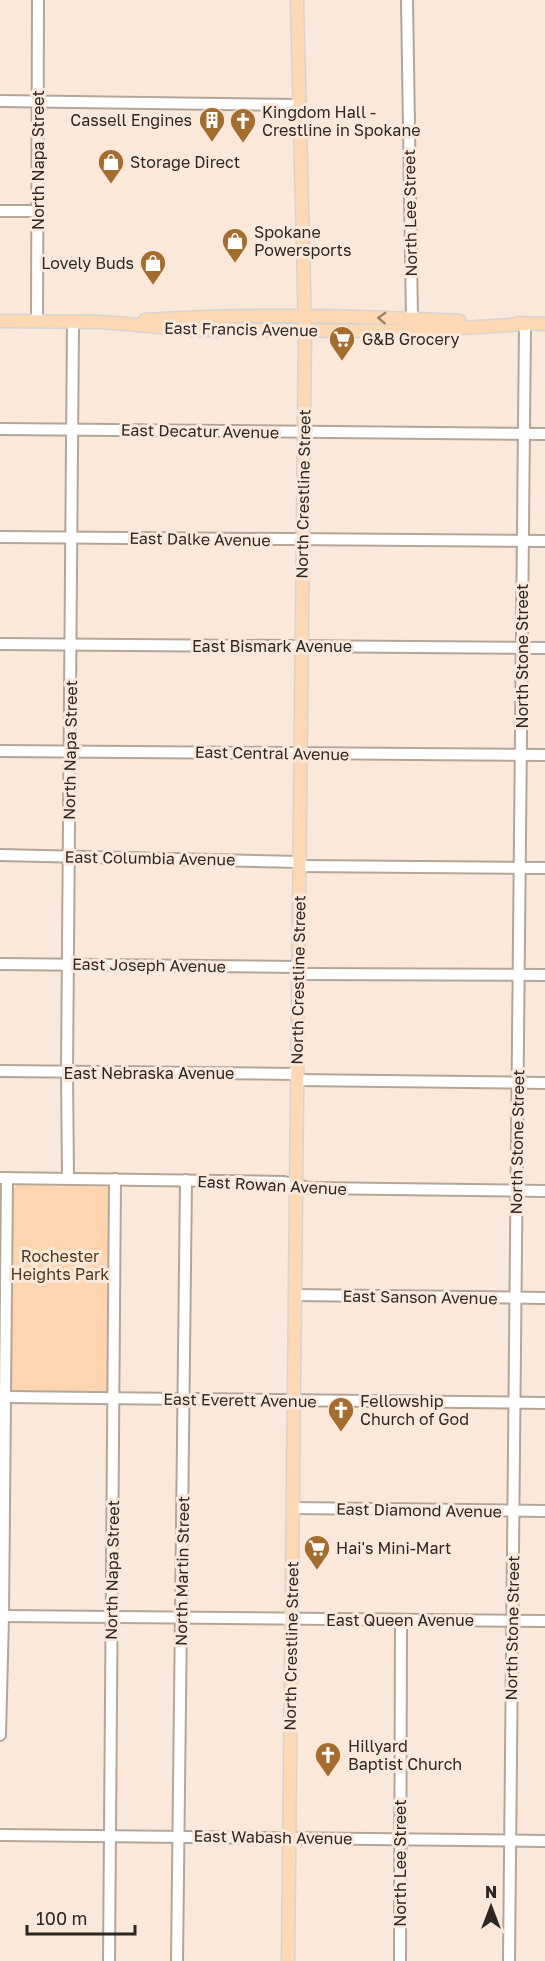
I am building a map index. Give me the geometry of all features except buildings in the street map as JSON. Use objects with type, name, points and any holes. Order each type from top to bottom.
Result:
[{"type":"main road","name":"North Crestline Street","points":[[288,1961],[304,433],[304,317],[297,0]]},
{"type":"main road","name":"East Francis Avenue","points":[[0,321],[102,322],[195,317],[304,317],[545,324]]},
{"type":"main road","name":"East Francis Avenue","points":[[102,322],[195,330],[304,331],[412,331],[525,324]]},
{"type":"street","name":"North Napa Street","points":[[37,321],[38,0]]},
{"type":"street","name":"North Lee Street","points":[[407,0],[412,319]]},
{"type":"street","points":[[0,101],[299,105]]},
{"type":"street","points":[[0,211],[37,211]]},
{"type":"street","name":"North Napa Street","points":[[68,1178],[73,322]]},
{"type":"street","name":"North Stone Street","points":[[509,1961],[525,324]]},
{"type":"street","name":"East Decatur Avenue","points":[[0,429],[545,434]]},
{"type":"street","name":"East Dalke Avenue","points":[[0,537],[545,541]]},
{"type":"street","name":"East Bismark Avenue","points":[[0,644],[545,648]]},
{"type":"street","name":"East Central Avenue","points":[[0,751],[545,756]]},
{"type":"street","name":"East Columbia Avenue","points":[[0,855],[299,864],[545,868]]},
{"type":"street","name":"East Joseph Avenue","points":[[0,964],[545,975]]},
{"type":"street","name":"East Nebraska Avenue","points":[[0,1071],[545,1083]]},
{"type":"street","points":[[0,1735],[3,1446],[6,1397],[3,1343],[4,1178]]},
{"type":"street","name":"East Rowan Avenue","points":[[4,1178],[284,1182],[310,1188],[545,1191]]},
{"type":"street","name":"North Napa Street","points":[[109,1961],[115,1179]]},
{"type":"street","name":"North Martin Street","points":[[177,1961],[186,1180]]},
{"type":"street","name":"East Sanson Avenue","points":[[295,1295],[545,1298]]},
{"type":"street","name":"East Everett Avenue","points":[[6,1397],[545,1403]]},
{"type":"street","name":"East Diamond Avenue","points":[[293,1508],[545,1511]]},
{"type":"street","name":"East Queen Avenue","points":[[3,1616],[545,1621]]},
{"type":"street","name":"North Lee Street","points":[[400,1961],[401,1621]]},
{"type":"street","name":"East Wabash Avenue","points":[[0,1835],[545,1841]]},
{"type":"green space","name":"Rochester Heights Park","points":[[17,1185],[110,1187],[109,1393],[13,1392],[9,1388],[11,1191]]},
{"type":"place","name":"Cassell Engines","points":[[212,143]]},
{"type":"place","name":"Kingdom Hall - Crestline in Spokane","points":[[243,144]]},
{"type":"place","name":"Storage Direct","points":[[111,185]]},
{"type":"place","name":"Spokane Powersports","points":[[235,264]]},
{"type":"place","name":"Lovely Buds","points":[[153,286]]},
{"type":"place","name":"G&B Grocery","points":[[342,362]]},
{"type":"place","name":"Fellowship Church of God","points":[[341,1433]]},
{"type":"place","name":"Hai's Mini-Mart","points":[[317,1571]]},
{"type":"place","name":"Hillyard Baptist Church","points":[[328,1778]]}]
